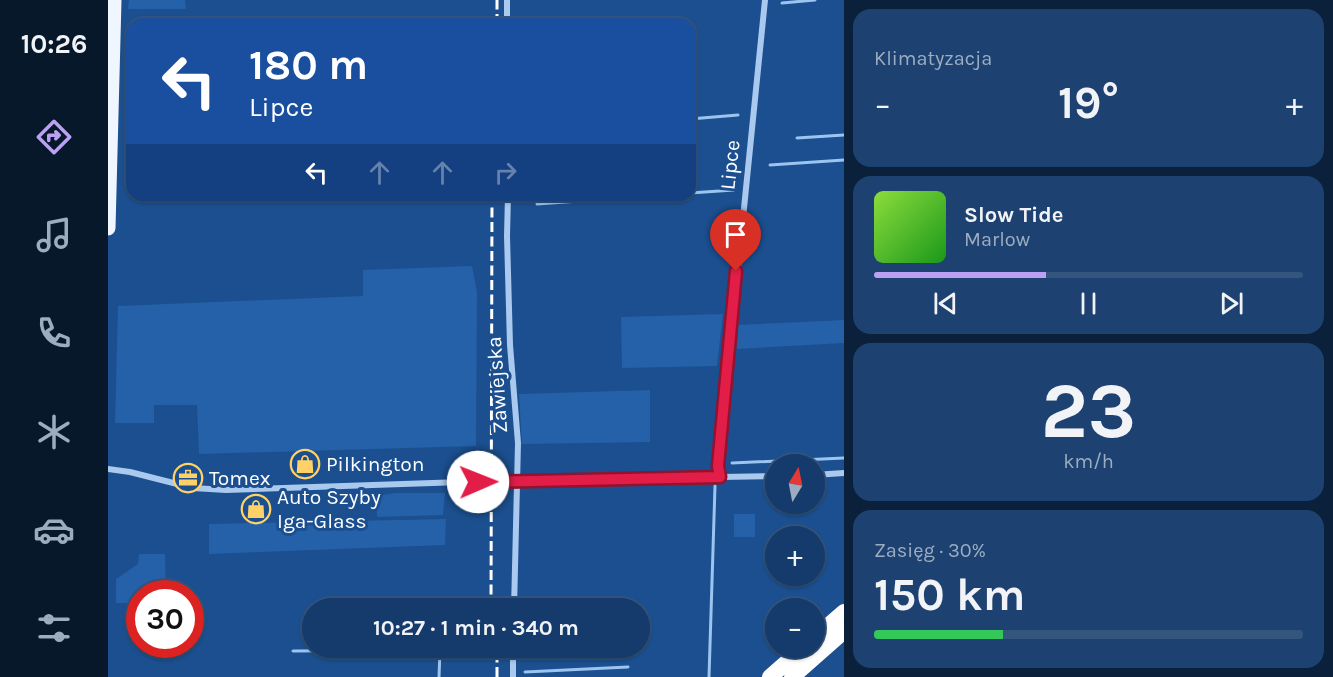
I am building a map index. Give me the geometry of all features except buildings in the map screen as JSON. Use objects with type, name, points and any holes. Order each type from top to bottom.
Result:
[{"type":"highway","points":[[825,628],[844,612]]},
{"type":"highway","points":[[792,677],[844,632]]},
{"type":"highway","points":[[770,677],[792,658]]},
{"type":"main road","points":[[108,228],[114,0]]},
{"type":"street","points":[[507,0],[507,18]]},
{"type":"street","name":"Lipce","points":[[720,477],[718,466],[765,0]]},
{"type":"street","name":"Zawiejska","points":[[508,201],[510,345],[518,443],[514,598]]},
{"type":"street","points":[[108,469],[130,472],[184,486],[219,490],[516,481],[765,477]]},
{"type":"street","points":[[825,474],[844,473]]},
{"type":"street","points":[[513,658],[513,677]]},
{"type":"shaded area","points":[[129,0],[185,0],[186,9],[128,9]]},
{"type":"shaded area","points":[[472,266],[477,292],[476,446],[199,454],[197,405],[154,405],[154,423],[115,423],[118,306],[363,296],[363,270]]},
{"type":"shaded area","points":[[723,314],[717,366],[622,368],[621,317]]},
{"type":"shaded area","points":[[844,320],[844,343],[737,349],[738,325]]},
{"type":"shaded area","points":[[650,390],[650,442],[522,444],[519,394]]},
{"type":"shaded area","points":[[395,493],[445,493],[443,515],[377,517],[376,496]]},
{"type":"shaded area","points":[[734,514],[755,514],[755,537],[734,537]]},
{"type":"shaded area","points":[[446,519],[445,545],[209,554],[209,524]]},
{"type":"shaded area","points":[[139,554],[165,554],[166,580],[126,580],[126,603],[116,603],[116,579],[138,564]]},
{"type":"waterway","points":[[782,3],[815,0]]},
{"type":"waterway","points":[[696,118],[738,115]]},
{"type":"waterway","points":[[797,138],[844,135]]},
{"type":"waterway","points":[[770,165],[844,160]]},
{"type":"waterway","points":[[696,193],[734,190]]},
{"type":"waterway","points":[[537,204],[580,201]]},
{"type":"waterway","points":[[732,463],[844,458]]},
{"type":"waterway","points":[[709,677],[715,486]]},
{"type":"waterway","points":[[293,651],[440,650],[439,677]]},
{"type":"waterway","points":[[525,672],[628,667]]},
{"type":"railway","points":[[497,0],[497,18]]},
{"type":"railway","points":[[491,598],[492,201]]},
{"type":"railway","points":[[497,658],[497,677]]},
{"type":"place","name":"Pilkington","points":[[305,464]]},
{"type":"place","name":"Tomex","points":[[188,478]]},
{"type":"place","name":"Auto Szyby Iga-Glass","points":[[256,509]]},
{"type":"route","points":[[478,482],[720,477],[718,466],[736,271]]}]
